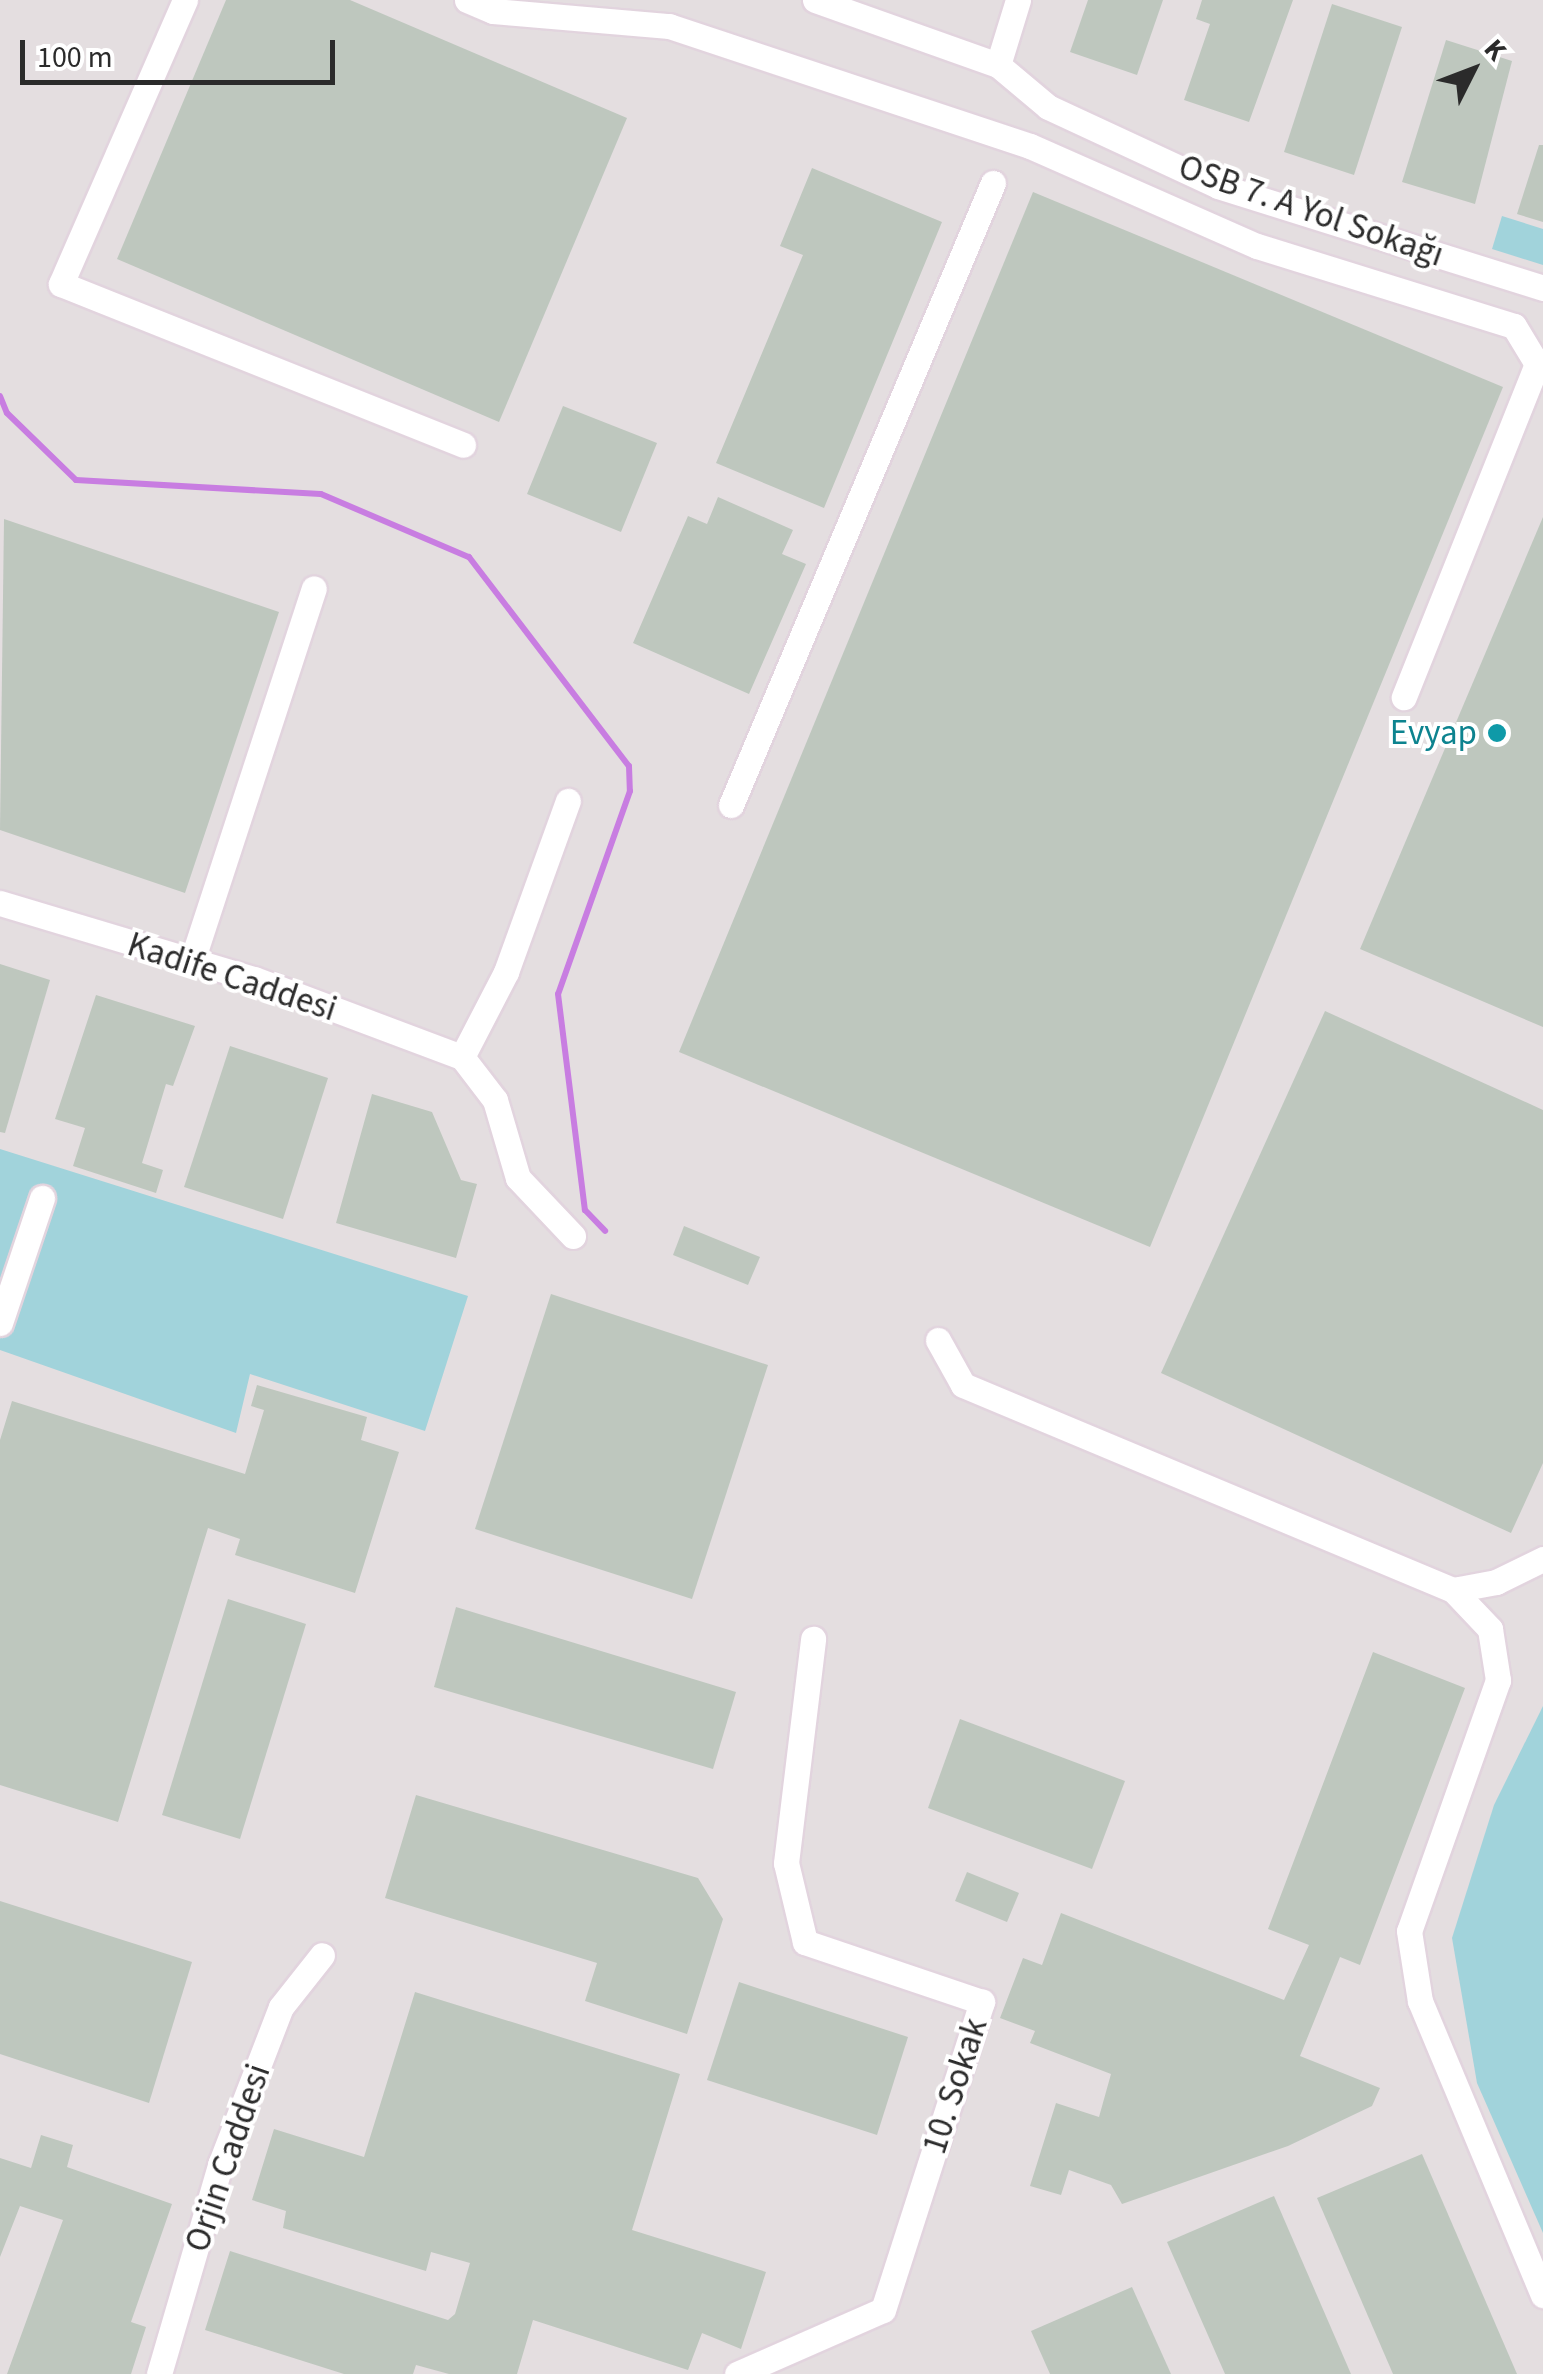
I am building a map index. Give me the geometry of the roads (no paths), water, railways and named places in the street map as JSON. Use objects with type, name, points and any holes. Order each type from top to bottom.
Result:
[{"type":"street","points":[[185,0],[61,284],[462,445]]},
{"type":"street","points":[[468,0],[493,11],[669,26],[1030,146],[1257,246],[1514,326],[1537,364],[1404,697]]},
{"type":"street","name":"OSB 7. A Yol Sokağı","points":[[814,0],[998,64],[1048,107],[1218,186],[1543,288]]},
{"type":"street","points":[[998,64],[1018,0]]},
{"type":"street","points":[[731,805],[993,183]]},
{"type":"street","points":[[192,961],[314,588]]},
{"type":"street","points":[[568,801],[506,972],[462,1057],[495,1100],[518,1178],[573,1236]]},
{"type":"street","name":"Kadife Caddesi","points":[[0,904],[192,961],[462,1057]]},
{"type":"street","points":[[0,1322],[42,1198]]},
{"type":"street","points":[[938,1340],[963,1384],[1453,1590],[1490,1629],[1498,1680],[1409,1931],[1420,2001],[1543,2295]]},
{"type":"street","points":[[1453,1590],[1496,1582],[1543,1559]]},
{"type":"street","name":"10. Sokak","points":[[737,2374],[883,2310],[982,2002],[805,1942],[786,1864],[812,1639]]},
{"type":"street","name":"Orjin Caddesi","points":[[159,2374],[220,2165],[281,2007],[322,1955]]},
{"type":"waterway","points":[[0,396],[7,413],[76,480],[321,494],[469,557],[629,766],[630,791],[558,994],[585,1210],[605,1231]]},
{"type":"place","name":"Evyap","points":[[1497,733]]}]
